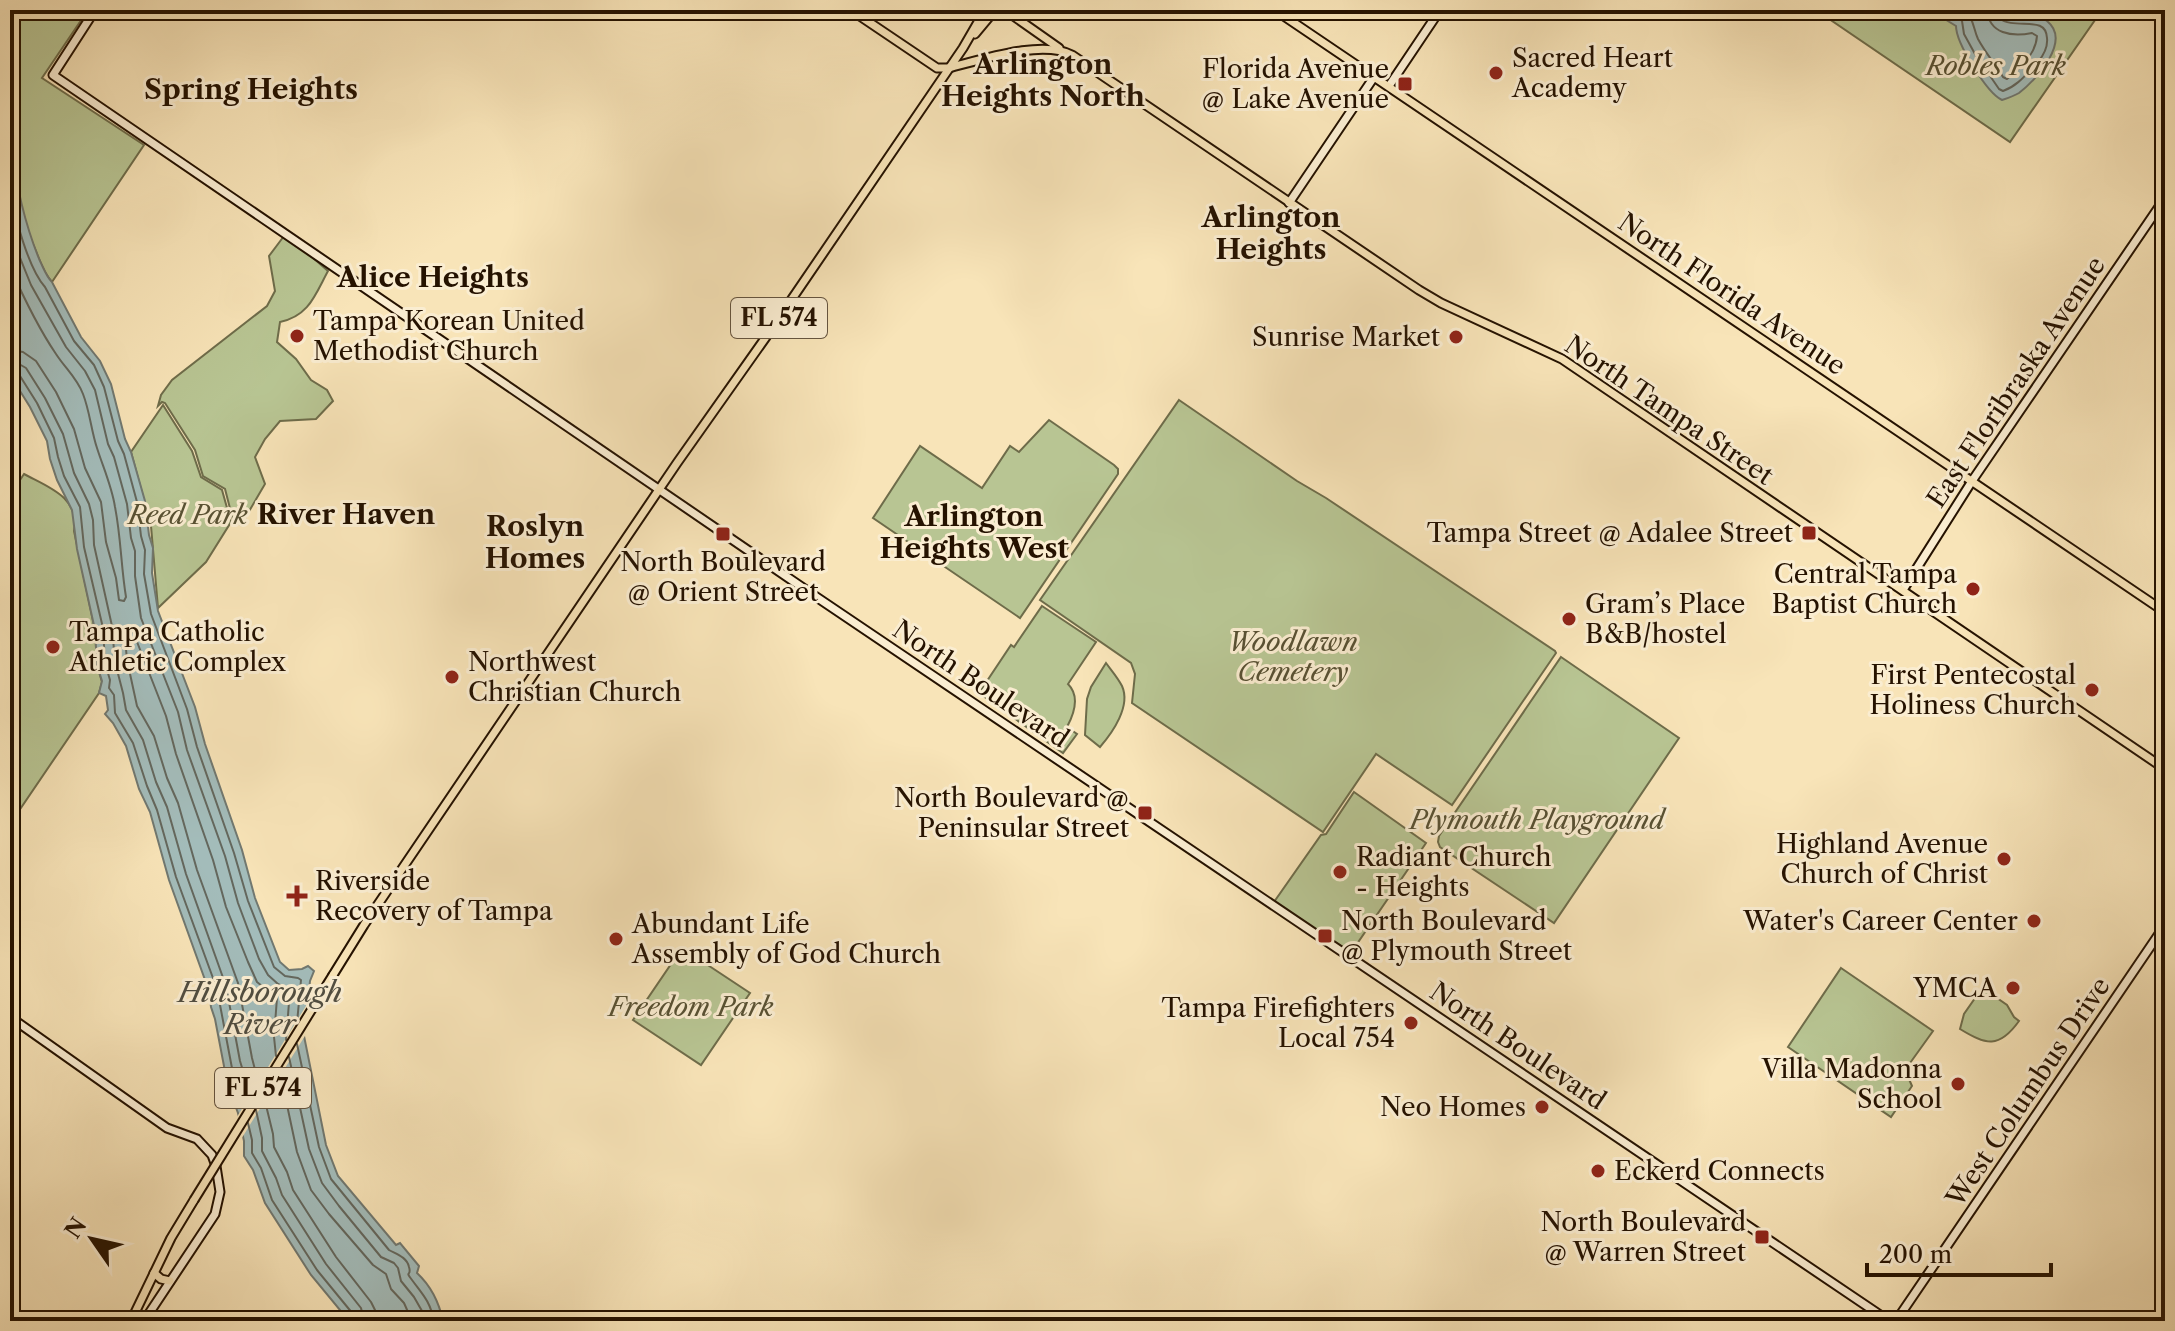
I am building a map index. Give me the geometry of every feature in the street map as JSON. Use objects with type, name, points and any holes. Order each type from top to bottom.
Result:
[{"type":"main road","points":[[851,10],[937,68],[1029,49],[1061,49]]},
{"type":"main road","name":"FL 574","points":[[963,48],[985,10]]},
{"type":"main road","name":"FL 574","points":[[131,1321],[171,1238],[364,925],[948,68],[995,10]]},
{"type":"main road","name":"North Tampa Street","points":[[1005,10],[1441,303],[1562,359],[2165,769]]},
{"type":"main road","name":"North Florida Avenue","points":[[1275,10],[2165,612]]},
{"type":"main road","points":[[154,1273],[170,1281]]},
{"type":"street","name":"North Boulevard","points":[[95,10],[53,75],[659,490],[1889,1321]]},
{"type":"street","points":[[1389,86],[1440,10]]},
{"type":"street","points":[[1289,203],[1374,77]]},
{"type":"street","name":"East Floribraska Avenue","points":[[1903,590],[1972,481],[2165,198]]},
{"type":"street","name":"West Columbus Drive","points":[[1896,1321],[2165,925]]},
{"type":"street","points":[[10,1017],[167,1128],[197,1139],[212,1155],[220,1192],[215,1214],[144,1321]]},
{"type":"green space","points":[[10,10],[88,10],[42,78],[144,145],[52,282],[44,271],[25,220],[13,162],[9,101]]},
{"type":"green space","name":"Robles Park","points":[[1816,10],[2102,10],[2010,142]]},
{"type":"green space","points":[[284,236],[328,271],[305,310],[280,322],[277,342],[296,359],[311,380],[327,390],[333,401],[316,419],[280,421],[265,439],[255,457],[265,484],[241,525],[233,520],[225,489],[203,476],[195,450],[165,403],[158,406],[161,395],[172,380],[267,306],[275,291],[269,256]]},
{"type":"green space","name":"Woodlawn Cemetery","points":[[1179,400],[1555,651],[1452,805],[1376,754],[1323,832],[1132,703],[1135,674],[1131,663],[1040,600]]},
{"type":"green space","name":"Reed Park","points":[[163,405],[192,451],[201,477],[222,490],[231,522],[206,562],[158,608],[151,526],[131,452]]},
{"type":"green space","points":[[1049,420],[1114,465],[1118,474],[1020,618],[873,518],[920,446],[982,488],[1010,446],[1019,452]]},
{"type":"green space","name":"Tampa Catholic Athletic Complex","points":[[24,474],[60,495],[72,510],[102,682],[99,693],[10,824],[10,495]]},
{"type":"green space","points":[[1042,606],[1096,642],[1068,684],[1075,699],[1067,727],[1077,734],[1063,753],[979,693]]},
{"type":"green space","name":"Plymouth Playground","points":[[1561,657],[1679,738],[1554,923],[1440,847],[1438,842],[1439,836]]},
{"type":"green space","points":[[1106,663],[1122,686],[1124,702],[1115,726],[1100,747],[1085,735],[1087,699]]},
{"type":"green space","points":[[1354,792],[1426,843],[1350,954],[1274,902]]},
{"type":"green space","name":"Freedom Park","points":[[682,948],[750,993],[701,1065],[633,1020]]},
{"type":"green space","points":[[1841,968],[1933,1031],[1905,1070],[1912,1086],[1891,1117],[1788,1047]]},
{"type":"green space","points":[[1984,989],[2007,1005],[2019,1021],[2005,1036],[1992,1042],[1960,1029],[1964,1014]]},
{"type":"water","points":[[1930,10],[2001,10],[2007,14],[2041,17],[2054,29],[2054,49],[2042,70],[2026,87],[2002,100],[1988,88],[1973,67],[1956,26]]},
{"type":"water","name":"Hillsborough River","points":[[10,146],[34,247],[81,337],[100,361],[111,384],[145,501],[153,548],[152,573],[158,611],[195,707],[255,898],[280,962],[289,970],[308,966],[314,971],[310,981],[304,1036],[326,1145],[338,1176],[396,1245],[400,1243],[419,1266],[417,1273],[434,1295],[443,1321],[349,1321],[311,1275],[265,1203],[253,1170],[244,1156],[244,1141],[228,1087],[209,991],[126,746],[105,714],[108,710],[106,696],[99,693],[102,681],[97,665],[95,630],[77,549],[72,510],[57,480],[47,441],[10,375]]},
{"type":"pier","points":[[311,998],[308,1031],[240,1141],[235,1120]]},
{"type":"place","name":"Sacred Heart Academy","points":[[1496,73]]},
{"type":"place","name":"Florida Avenue @ Lake Avenue","points":[[1405,84]]},
{"type":"place","name":"Tampa Korean United Methodist Church","points":[[297,336]]},
{"type":"place","name":"Sunrise Market","points":[[1456,337]]},
{"type":"place","name":"Tampa Street @ Adalee Street","points":[[1809,533]]},
{"type":"place","name":"North Boulevard @ Orient Street","points":[[723,534]]},
{"type":"place","name":"Central Tampa Baptist Church","points":[[1973,589]]},
{"type":"place","name":"Gram’s Place B&B/hostel","points":[[1569,619]]},
{"type":"place","name":"Tampa Catholic Athletic Complex","points":[[53,647]]},
{"type":"place","name":"Northwest Christian Church","points":[[452,677]]},
{"type":"place","name":"First Pentecostal Holiness Church","points":[[2092,690]]},
{"type":"place","name":"North Boulevard @ Peninsular Street","points":[[1145,813]]},
{"type":"place","name":"Highland Avenue Church of Christ","points":[[2004,859]]},
{"type":"place","name":"Radiant Church - Heights","points":[[1340,872]]},
{"type":"place","name":"Riverside Recovery of Tampa","points":[[297,896]]},
{"type":"place","name":"Water's Career Center","points":[[2034,921]]},
{"type":"place","name":"North Boulevard @ Plymouth Street","points":[[1325,936]]},
{"type":"place","name":"Abundant Life Assembly of God Church","points":[[616,939]]},
{"type":"place","name":"YMCA","points":[[2013,988]]},
{"type":"place","name":"Tampa Firefighters Local 754","points":[[1411,1023]]},
{"type":"place","name":"Villa Madonna School","points":[[1958,1084]]},
{"type":"place","name":"Neo Homes","points":[[1542,1107]]},
{"type":"place","name":"Eckerd Connects","points":[[1598,1171]]},
{"type":"place","name":"North Boulevard @ Warren Street","points":[[1762,1237]]},
{"type":"district","name":"Arlington Heights North","points":[[1043,80]]},
{"type":"district","name":"Spring Heights","points":[[251,89]]},
{"type":"district","name":"Arlington Heights","points":[[1271,233]]},
{"type":"district","name":"Alice Heights","points":[[433,277]]},
{"type":"district","name":"River Haven","points":[[346,514]]},
{"type":"district","name":"Arlington Heights West","points":[[974,532]]},
{"type":"district","name":"Roslyn Homes","points":[[535,542]]}]
